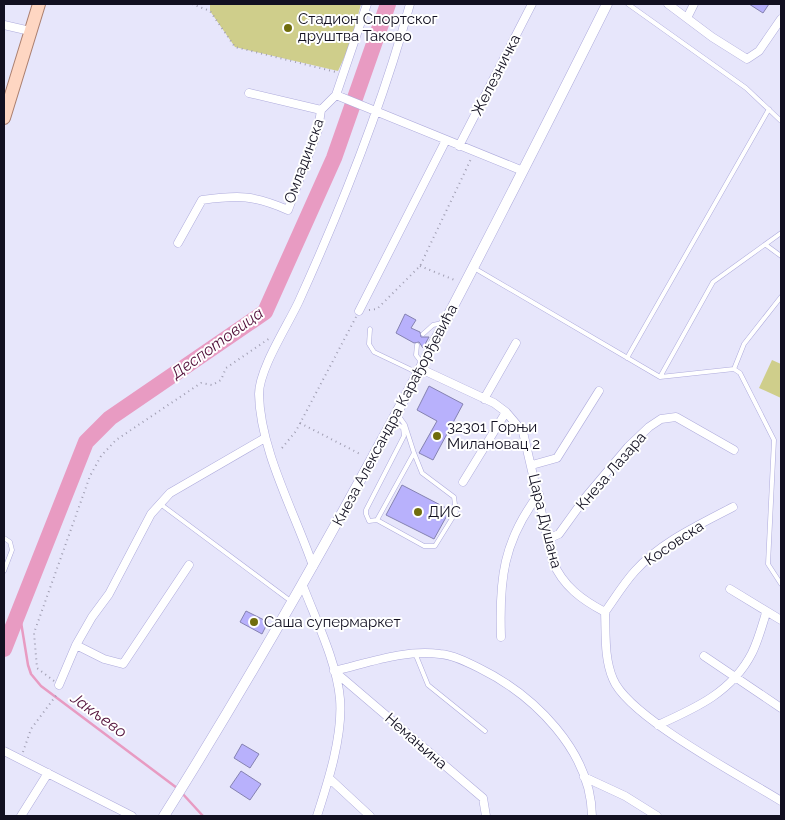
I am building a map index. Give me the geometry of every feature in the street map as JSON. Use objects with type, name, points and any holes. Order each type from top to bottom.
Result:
[{"type":"main road","points":[[4,118],[39,4]]},
{"type":"street","points":[[367,4],[344,74],[339,97],[377,114],[523,171]]},
{"type":"street","points":[[313,566],[266,438],[260,415],[259,391],[265,370],[299,301],[377,114],[410,4]]},
{"type":"street","name":"Железничка","points":[[459,146],[532,4]]},
{"type":"street","name":"Кнеза Александра Карађорђевића","points":[[164,816],[303,586],[474,268],[607,4]]},
{"type":"street","points":[[668,4],[747,59],[759,51],[781,19]]},
{"type":"street","points":[[687,18],[694,4]]},
{"type":"street","points":[[4,26],[30,31]]},
{"type":"street","points":[[249,93],[321,110]]},
{"type":"street","name":"Омладинска","points":[[178,242],[202,200],[227,196],[259,198],[288,210],[318,130],[321,110],[339,97]]},
{"type":"street","points":[[359,311],[446,140]]},
{"type":"street","points":[[484,399],[516,343]]},
{"type":"street","name":"Цара Душана","points":[[421,369],[484,399],[506,412],[523,432],[539,494],[553,562],[560,578],[586,601],[605,612]]},
{"type":"street","points":[[532,465],[557,458],[600,391]]},
{"type":"street","points":[[463,482],[506,412]]},
{"type":"street","name":"Кнеза Лазара","points":[[548,539],[559,534],[585,498],[628,447],[648,428],[661,419],[676,418],[734,450]]},
{"type":"street","points":[[60,685],[76,645],[92,617],[109,594],[151,514],[159,503],[170,493],[266,438]]},
{"type":"street","points":[[501,637],[500,601],[503,565],[516,530],[526,510],[539,494]]},
{"type":"street","name":"Косовска","points":[[605,612],[635,571],[652,555],[688,531],[733,507]]},
{"type":"street","points":[[76,645],[104,659],[123,664],[189,565]]},
{"type":"street","points":[[303,586],[334,671],[340,700],[329,778],[316,816]]},
{"type":"street","points":[[730,589],[766,613],[781,620]]},
{"type":"street","points":[[605,612],[607,660],[613,680],[622,696],[658,725],[781,801]]},
{"type":"street","points":[[658,725],[698,707],[736,678],[752,653],[766,613]]},
{"type":"street","points":[[334,671],[415,653],[441,654],[467,662],[494,676],[528,700],[552,722],[572,751],[584,777],[592,816]]},
{"type":"street","points":[[704,656],[781,708]]},
{"type":"street","name":"Немањина","points":[[334,671],[483,798],[486,816]]},
{"type":"street","points":[[4,751],[132,816]]},
{"type":"street","points":[[21,816],[48,773]]},
{"type":"street","points":[[584,777],[625,796],[657,816]]},
{"type":"street","points":[[329,778],[370,816]]},
{"type":"lane","points":[[628,4],[746,88],[781,121]]},
{"type":"lane","points":[[627,358],[769,109]]},
{"type":"lane","points":[[660,377],[713,282],[781,233]]},
{"type":"lane","points":[[766,245],[781,256]]},
{"type":"lane","points":[[474,268],[660,377],[734,369],[740,373],[774,440],[768,564],[781,584]]},
{"type":"lane","points":[[734,369],[744,344],[781,297]]},
{"type":"lane","points":[[423,334],[433,325],[445,323]]},
{"type":"lane","points":[[370,329],[369,344],[374,352],[421,369]]},
{"type":"lane","points":[[418,345],[416,355],[421,369]]},
{"type":"lane","points":[[394,417],[405,425],[422,473],[454,497],[456,512],[435,546],[424,546],[377,520],[369,521],[366,514],[366,510],[404,436],[403,428],[394,417]]},
{"type":"lane","points":[[377,520],[414,453]]},
{"type":"lane","points":[[159,503],[293,603]]},
{"type":"lane","points":[[4,538],[10,542],[12,550],[4,571]]},
{"type":"lane","points":[[415,653],[428,685],[485,731]]},
{"type":"path","points":[[192,4],[210,11],[235,47],[344,74]]},
{"type":"path","points":[[282,448],[300,423],[359,311],[377,309],[420,266],[474,152]]},
{"type":"path","points":[[420,266],[465,285]]},
{"type":"path","points":[[21,760],[31,729],[53,702],[58,694],[60,685],[37,668],[34,633],[90,476],[101,456],[116,440],[201,383],[212,385],[221,380],[226,368],[271,338]]},
{"type":"path","points":[[300,423],[364,456]]},
{"type":"shaded area","name":"Стадион Спортског друштва Таково","points":[[210,4],[361,4],[350,45],[338,71],[235,47],[210,11]]},
{"type":"shaded area","points":[[772,360],[781,364],[781,398],[759,388]]},
{"type":"building","points":[[749,4],[769,4],[763,13]]},
{"type":"building","points":[[405,314],[416,320],[411,328],[420,332],[421,337],[429,337],[423,348],[419,342],[414,343],[396,333]]},
{"type":"building","name":"32301 Горњи Милановац 2","points":[[429,386],[463,404],[433,460],[419,453],[437,421],[417,410]]},
{"type":"building","name":"ДИС","points":[[402,485],[450,510],[434,539],[386,515]]},
{"type":"building","name":"Саша супермаркет","points":[[246,611],[268,622],[262,634],[240,622]]},
{"type":"building","points":[[242,744],[259,754],[250,768],[234,758]]},
{"type":"building","points":[[241,771],[261,784],[250,800],[230,787]]},
{"type":"waterway","name":"Деспотовица","points":[[4,649],[86,442],[110,418],[265,312],[334,158],[388,4]]},
{"type":"waterway","name":"Јакљево","points":[[19,610],[28,665],[31,674],[41,686],[177,788]]},
{"type":"waterway","name":"Јакљево","points":[[181,792],[203,816]]},
{"type":"place","name":"Стадион Спортског друштва Таково","points":[[288,28]]},
{"type":"place","name":"32301 Горњи Милановац 2","points":[[437,436]]},
{"type":"place","name":"ДИС","points":[[418,512]]},
{"type":"place","name":"Саша супермаркет","points":[[254,622]]}]
